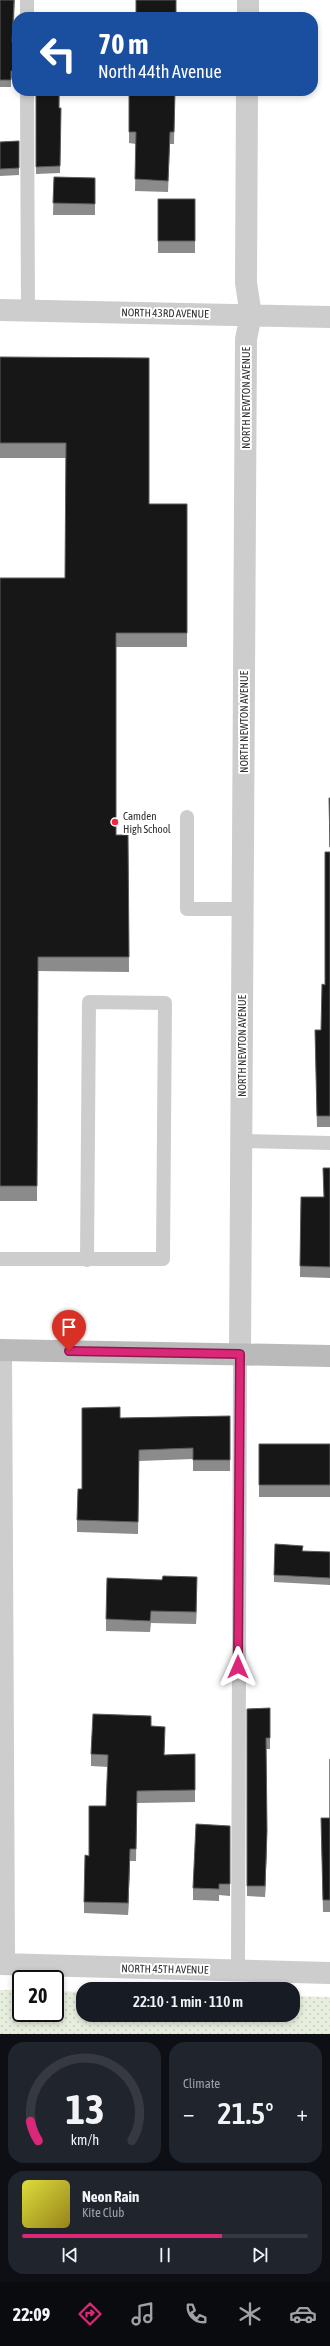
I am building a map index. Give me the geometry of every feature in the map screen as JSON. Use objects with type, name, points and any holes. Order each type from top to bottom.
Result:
[{"type":"street","points":[[248,0],[248,12]]},
{"type":"street","name":"NORTH NEWTON AVENUE","points":[[240,1354],[246,339],[251,315],[246,283],[248,96]]},
{"type":"street","name":"NORTH 43RD AVENUE","points":[[0,310],[330,317]]},
{"type":"street","points":[[0,1964],[4,1955],[0,1350],[330,1356]]},
{"type":"street","name":"NORTH 45TH AVENUE","points":[[0,1964],[330,1973]]},
{"type":"lane","points":[[27,0],[27,12]]},
{"type":"lane","points":[[27,96],[28,311]]},
{"type":"lane","points":[[187,817],[187,909],[243,909]]},
{"type":"lane","points":[[0,1259],[87,1260],[163,1259],[165,1003],[89,1002],[87,1260]]},
{"type":"lane","points":[[241,1141],[330,1143]]},
{"type":"lane","points":[[238,1970],[240,1354]]},
{"type":"green space","points":[[0,1990],[12,1990],[12,2022],[64,2022],[64,1991],[76,1992],[76,2022],[300,2022],[300,1996],[330,1997],[330,2034],[0,2034]]},
{"type":"building","points":[[0,0],[14,0],[13,12],[12,12],[11,80],[0,80]]},
{"type":"building","points":[[136,0],[176,0],[176,12],[136,12]]},
{"type":"building","points":[[36,96],[59,96],[59,108],[61,108],[60,166],[36,167]]},
{"type":"building","points":[[129,96],[175,96],[174,132],[170,132],[168,181],[135,179],[136,132],[129,132]]},
{"type":"building","points":[[19,141],[19,168],[0,169],[0,142]]},
{"type":"building","points":[[54,177],[95,178],[95,204],[53,203]]},
{"type":"building","points":[[158,199],[195,199],[195,241],[158,241]]},
{"type":"building","points":[[0,357],[149,358],[149,504],[187,504],[187,633],[116,633],[116,835],[128,835],[129,957],[38,957],[37,1186],[0,1186],[0,578],[65,578],[66,443],[0,443]]},
{"type":"building","points":[[329,798],[330,798],[330,847]]},
{"type":"building","points":[[325,852],[330,852],[330,1116],[317,1116],[315,1030],[321,1030],[322,984],[325,985]]},
{"type":"building","points":[[323,1168],[330,1168],[330,1267],[300,1266],[301,1197],[324,1197]]},
{"type":"building","points":[[120,1407],[120,1418],[230,1416],[230,1460],[193,1460],[193,1448],[139,1450],[138,1522],[77,1520],[78,1489],[82,1489],[82,1408]]},
{"type":"building","points":[[259,1444],[330,1444],[330,1485],[259,1485]]},
{"type":"building","points":[[275,1544],[303,1546],[302,1551],[330,1552],[330,1578],[274,1575]]},
{"type":"building","points":[[163,1576],[197,1577],[196,1612],[151,1611],[150,1621],[106,1619],[107,1578],[162,1580]]},
{"type":"building","points":[[270,1708],[270,1738],[266,1738],[267,1831],[265,1886],[247,1886],[247,1709]]},
{"type":"building","points":[[93,1714],[151,1716],[151,1726],[165,1727],[164,1755],[195,1754],[195,1790],[137,1791],[136,1849],[130,1849],[128,1903],[84,1902],[85,1855],[89,1856],[89,1806],[106,1806],[108,1755],[91,1754]]},
{"type":"building","points":[[321,1818],[330,1818],[330,1900],[323,1900]]},
{"type":"building","points":[[196,1824],[230,1826],[230,1884],[219,1884],[219,1889],[193,1888]]},
{"type":"place","name":"Camden High School","points":[[115,822]]},
{"type":"route","points":[[69,1351],[240,1354],[238,1395],[238,1667]]}]
